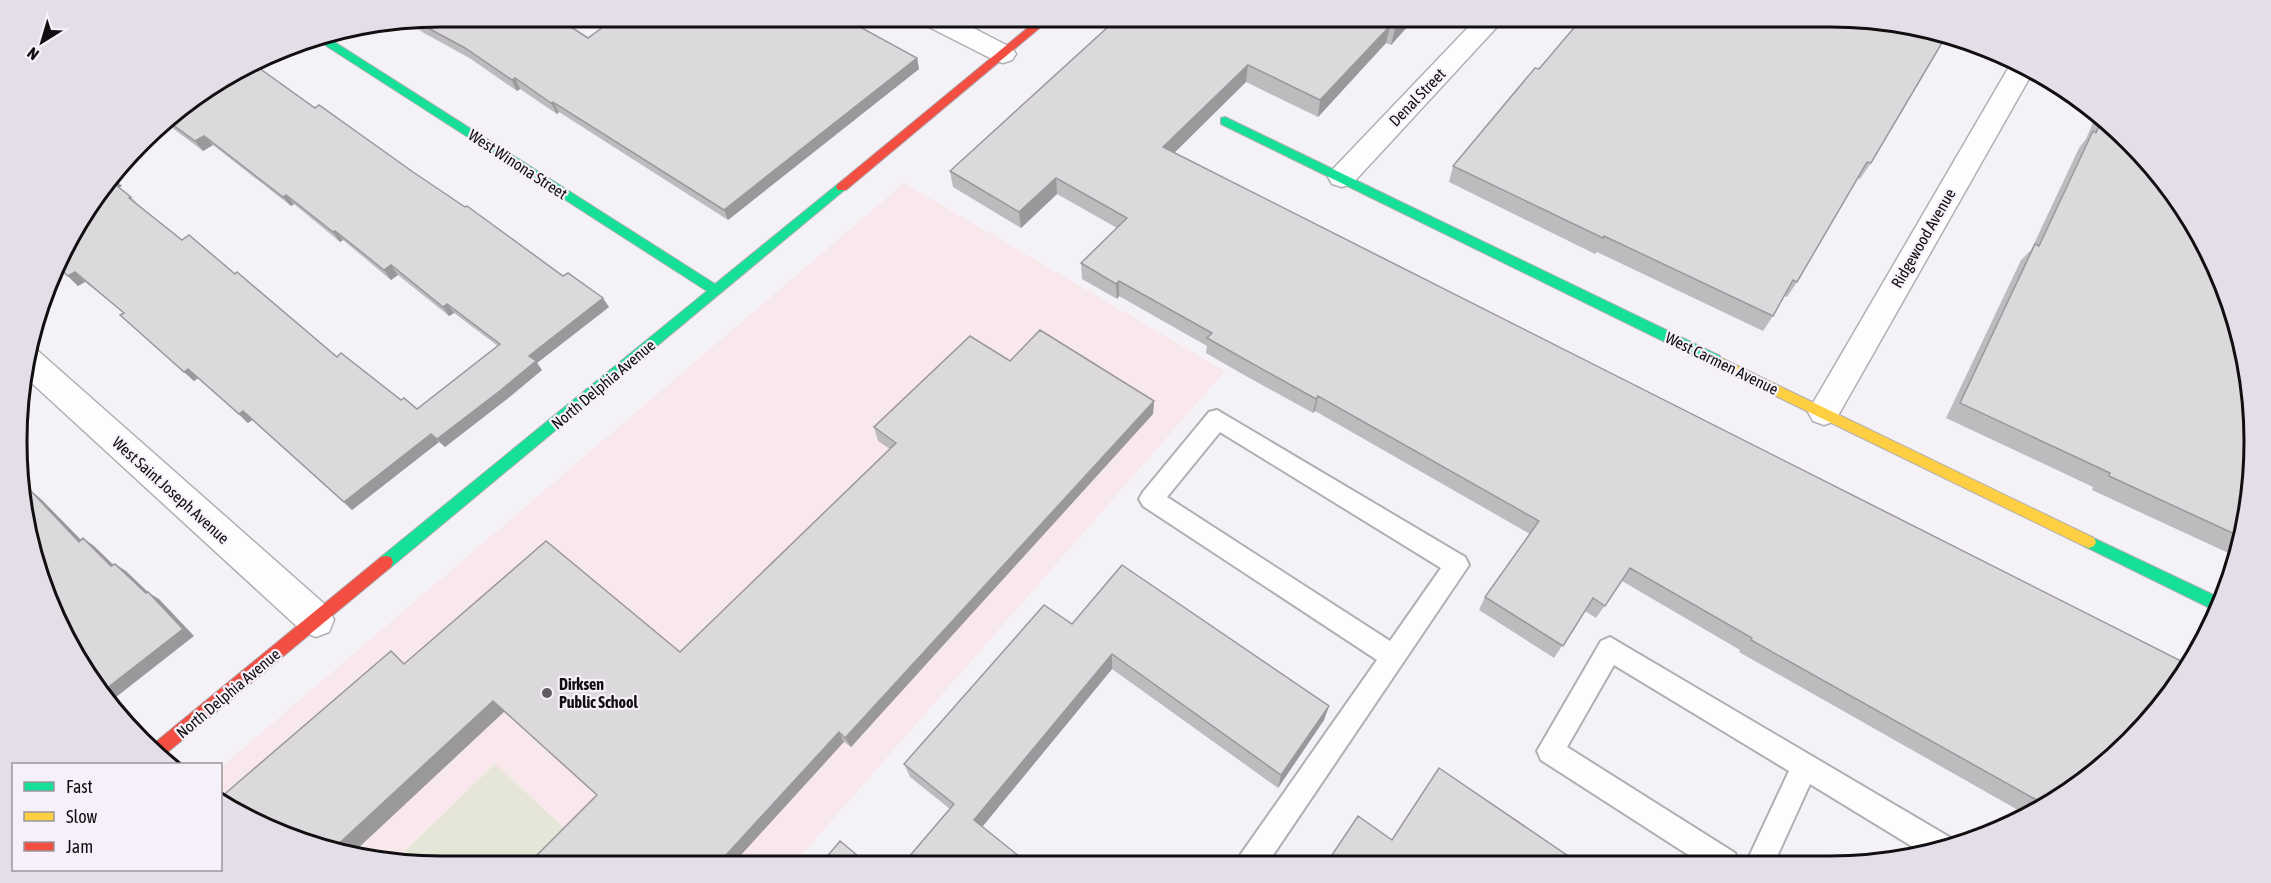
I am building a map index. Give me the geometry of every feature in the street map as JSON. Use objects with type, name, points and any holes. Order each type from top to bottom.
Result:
[{"type":"street","points":[[950,27],[1003,54]]},
{"type":"street","name":"North Delphia Avenue","points":[[162,747],[1036,27]]},
{"type":"street","name":"Denal Street","points":[[1341,177],[1484,27]]},
{"type":"street","name":"West Winona Street","points":[[328,43],[716,291]]},
{"type":"street","name":"Ridgewood Avenue","points":[[1824,412],[2018,73]]},
{"type":"street","name":"West Carmen Avenue","points":[[1226,121],[2211,602]]},
{"type":"street","name":"West Saint Joseph Avenue","points":[[34,366],[316,620]]},
{"type":"lane","points":[[1257,856],[1394,657],[1457,565],[1217,419],[1151,499],[1394,657]]},
{"type":"lane","points":[[1714,856],[1550,751],[1610,649],[1933,843]]},
{"type":"lane","points":[[1763,856],[1805,766]]},
{"type":"shaded area","points":[[904,183],[1225,371],[801,856],[442,856],[361,848],[308,834],[234,800],[222,793],[222,766]]},
{"type":"shaded area","points":[[495,764],[566,830],[541,856],[402,854]]},
{"type":"building","points":[[571,27],[588,38],[603,27],[860,27],[917,58],[724,210],[553,102],[551,103],[515,78],[512,80],[465,48],[427,28]]},
{"type":"building","points":[[1108,27],[1389,27],[1320,100],[1248,65],[1163,147],[2181,661],[2158,694],[2123,735],[2082,770],[2037,800],[1751,640],[1752,638],[1630,568],[1605,606],[1593,598],[1563,646],[1485,597],[1539,521],[1318,396],[1316,399],[1246,360],[1207,338],[1212,333],[1119,281],[1116,284],[1081,263],[1127,218],[1056,178],[1019,212],[950,171]]},
{"type":"building","points":[[1575,27],[1857,28],[1910,35],[1942,43],[1871,163],[1867,162],[1797,282],[1793,280],[1773,316],[1453,166],[1535,68],[1539,69]]},
{"type":"building","points":[[260,69],[315,108],[319,105],[413,172],[465,207],[467,206],[563,276],[568,273],[603,298],[529,356],[536,361],[501,390],[437,439],[431,434],[344,502],[243,411],[239,414],[188,369],[184,372],[120,315],[124,313],[75,272],[68,276],[64,272],[83,234],[116,185],[182,240],[189,235],[235,274],[237,272],[337,357],[341,353],[401,400],[404,398],[417,409],[500,344],[447,304],[443,307],[391,265],[384,270],[335,231],[333,232],[286,195],[283,197],[204,136],[195,141],[174,125],[211,97]]},
{"type":"building","points":[[2099,127],[2123,148],[2174,211],[2201,258],[2222,308],[2236,361],[2243,414],[2243,469],[2233,534],[1960,403],[2035,244],[2039,246],[2093,131],[2096,133]]},
{"type":"building","points":[[1040,330],[1154,401],[845,738],[839,732],[725,856],[536,856],[597,795],[493,701],[339,843],[283,824],[224,794],[391,651],[404,664],[546,541],[680,652],[896,443],[874,427],[970,336],[1010,361]]},
{"type":"building","points":[[30,490],[79,542],[83,538],[111,566],[115,564],[146,593],[148,592],[183,629],[108,687],[70,625],[49,575],[35,522]]},
{"type":"building","points":[[1122,565],[1329,706],[1281,775],[1112,654],[974,820],[1019,856],[910,856],[954,804],[904,764],[1044,605],[1072,624]]},
{"type":"building","points":[[1439,768],[1568,856],[1331,856],[1358,816],[1392,840]]},
{"type":"building","points":[[840,841],[858,856],[827,856]]},
{"type":"traffic: fast","points":[[328,43],[716,291]]},
{"type":"traffic: fast","points":[[1225,121],[1715,360]]},
{"type":"traffic: fast","points":[[386,562],[842,187]]},
{"type":"traffic: fast","points":[[2089,542],[2211,601]]},
{"type":"traffic: slow","points":[[1715,360],[2089,542]]},
{"type":"traffic: jam","points":[[842,187],[1036,27]]},
{"type":"traffic: jam","points":[[162,747],[386,562]]},
{"type":"place","name":"Dirksen Public School","points":[[547,693]]}]
